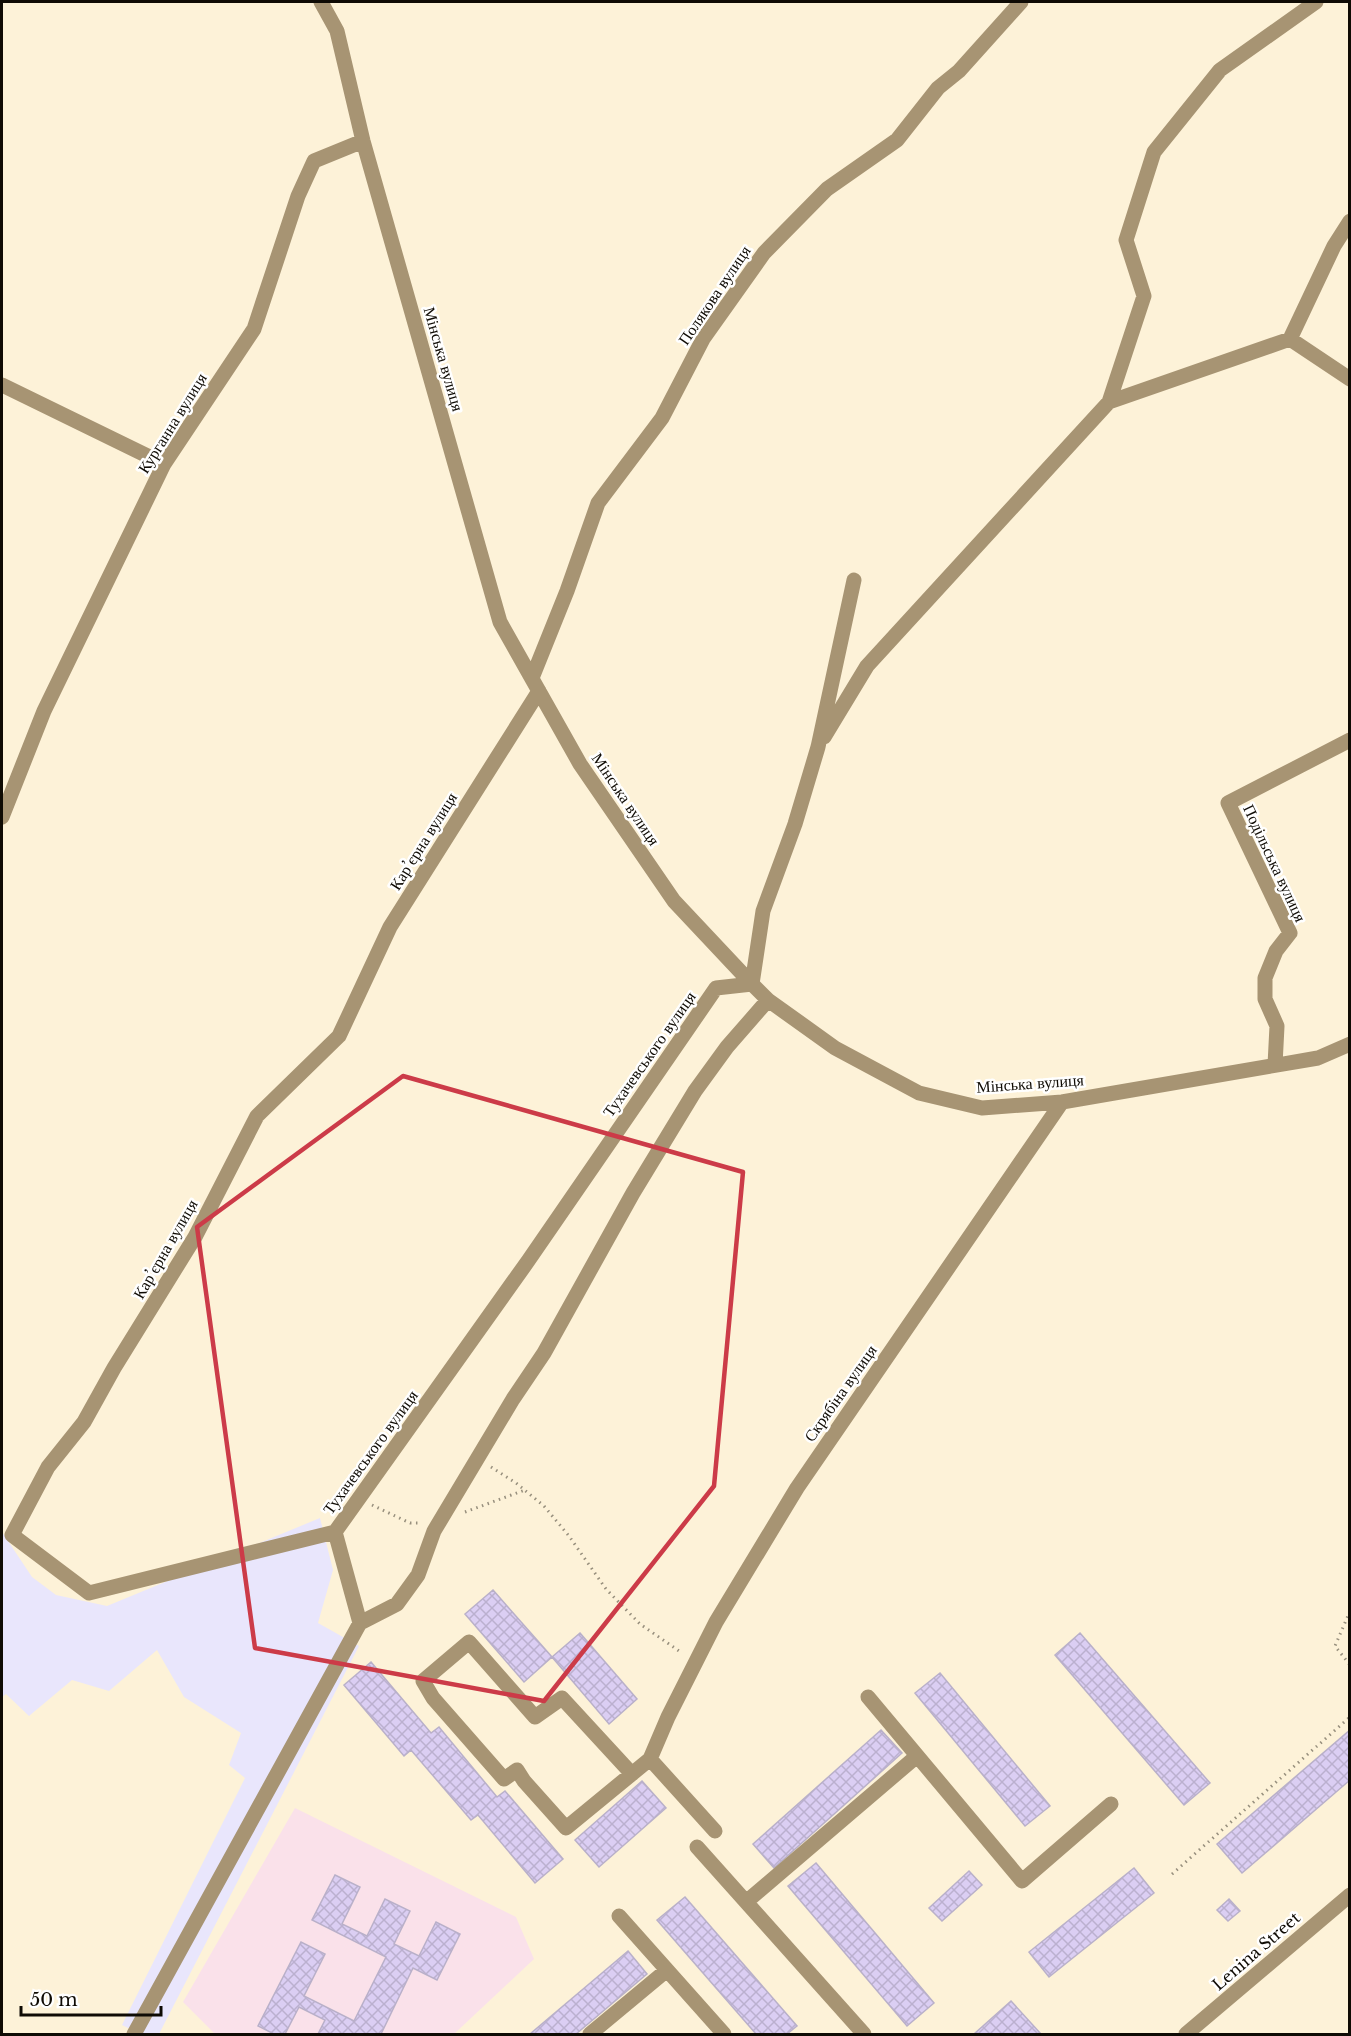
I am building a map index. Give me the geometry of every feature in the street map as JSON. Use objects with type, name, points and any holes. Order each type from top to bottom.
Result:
[{"type":"street","name":"Мінська вулиця","points":[[321,2],[337,31],[363,141],[500,622],[580,764],[674,901],[752,984],[768,1000],[835,1048],[919,1093],[982,1107],[1062,1102],[1318,1058],[1350,1044]]},
{"type":"street","name":"Полякова вулиця","points":[[535,685],[598,503],[662,418],[703,339],[764,253],[827,189],[897,140],[938,88],[959,71],[1021,2]]},
{"type":"street","points":[[818,747],[867,666],[1109,402],[1144,296],[1126,240],[1154,152],[1220,70],[1316,2]]},
{"type":"street","name":"Курганна вулиця","points":[[2,817],[44,711],[164,464],[254,329],[298,196],[314,161],[363,141]]},
{"type":"street","points":[[1109,402],[1290,339],[1334,246],[1350,221]]},
{"type":"street","points":[[1290,339],[1350,379]]},
{"type":"street","points":[[2,386],[164,464]]},
{"type":"street","points":[[752,984],[763,911],[795,824],[818,747],[854,580]]},
{"type":"street","name":"Кар’єрна вулиця","points":[[335,1532],[89,1593],[12,1535],[48,1467],[84,1422],[114,1368],[195,1237],[257,1116],[339,1036],[390,927],[535,685]]},
{"type":"street","name":"Подільська вулиця","points":[[1275,1065],[1277,1026],[1265,999],[1265,978],[1276,951],[1290,933],[1228,803],[1350,740]]},
{"type":"street","name":"Тухачевського вулиця","points":[[360,1623],[335,1532],[515,1280],[716,988],[752,984]]},
{"type":"street","points":[[134,2034],[360,1623],[397,1604],[418,1575],[435,1531],[513,1399],[544,1353],[633,1193],[695,1091],[727,1047],[768,1000]]},
{"type":"street","name":"Скрябіна вулиця","points":[[650,1759],[668,1717],[716,1622],[797,1488],[1062,1102]]},
{"type":"street","points":[[632,1774],[562,1698],[535,1717],[469,1642],[423,1681],[433,1698],[504,1779],[517,1770],[566,1828],[632,1774],[650,1759],[715,1831]]},
{"type":"street","points":[[868,1697],[1022,1881],[1111,1804]]},
{"type":"street","points":[[746,1902],[917,1756]]},
{"type":"street","points":[[697,1848],[864,2034]]},
{"type":"street","name":"Lenina Street","points":[[1186,2034],[1350,1894]]},
{"type":"street","points":[[619,1916],[724,2034]]},
{"type":"street","points":[[590,2034],[667,1970]]},
{"type":"path","points":[[478,1459],[516,1482],[544,1506],[569,1536],[606,1589],[640,1624],[696,1662]]},
{"type":"path","points":[[1350,1611],[1335,1646],[1350,1665]]},
{"type":"path","points":[[1172,1874],[1350,1717]]},
{"type":"highlighted area","points":[[403,1076],[743,1172],[714,1486],[544,1701],[255,1648],[197,1227]]},
{"type":"shaded area","points":[[320,1518],[333,1570],[318,1623],[359,1646],[159,2034],[140,2034],[122,2025],[245,1778],[229,1765],[241,1733],[184,1697],[157,1650],[109,1691],[72,1680],[29,1716],[6,1694],[2,1697],[2,1532],[32,1577],[56,1595],[107,1606]]},
{"type":"shaded area","points":[[295,1808],[516,1917],[534,1959],[454,2034],[215,2034],[183,2002]]},
{"type":"building","points":[[493,1590],[552,1657],[524,1682],[465,1614]]},
{"type":"building","points":[[580,1633],[637,1699],[609,1724],[552,1657]]},
{"type":"building","points":[[1080,1633],[1210,1783],[1184,1805],[1055,1655]]},
{"type":"building","points":[[371,1662],[431,1733],[439,1727],[497,1797],[505,1791],[563,1859],[535,1883],[478,1815],[471,1820],[411,1750],[404,1756],[344,1685]]},
{"type":"building","points":[[940,1673],[1050,1806],[1025,1826],[915,1693]]},
{"type":"building","points":[[881,1730],[902,1753],[774,1868],[753,1844]]},
{"type":"building","points":[[1350,1730],[1350,1780],[1242,1873],[1217,1844]]},
{"type":"building","points":[[642,1781],[666,1808],[599,1867],[575,1840]]},
{"type":"building","points":[[816,1863],[934,2003],[907,2026],[788,1886]]},
{"type":"building","points":[[1134,1868],[1154,1893],[1049,1977],[1029,1952]]},
{"type":"building","points":[[969,1871],[982,1885],[942,1921],[929,1908]]},
{"type":"building","points":[[335,1875],[360,1887],[342,1924],[367,1936],[385,1899],[410,1911],[394,1944],[419,1956],[436,1922],[460,1934],[437,1980],[413,1968],[381,2034],[318,2034],[325,2020],[299,2007],[285,2034],[274,2034],[258,2026],[301,1942],[325,1954],[304,1996],[354,2021],[386,1957],[312,1920]]},
{"type":"building","points":[[685,1897],[797,2026],[787,2034],[756,2034],[657,1920]]},
{"type":"building","points":[[1229,1899],[1240,1911],[1228,1921],[1217,1910]]},
{"type":"building","points":[[628,1951],[647,1974],[576,2034],[530,2034]]},
{"type":"building","points":[[1011,2001],[1041,2034],[974,2034]]}]
